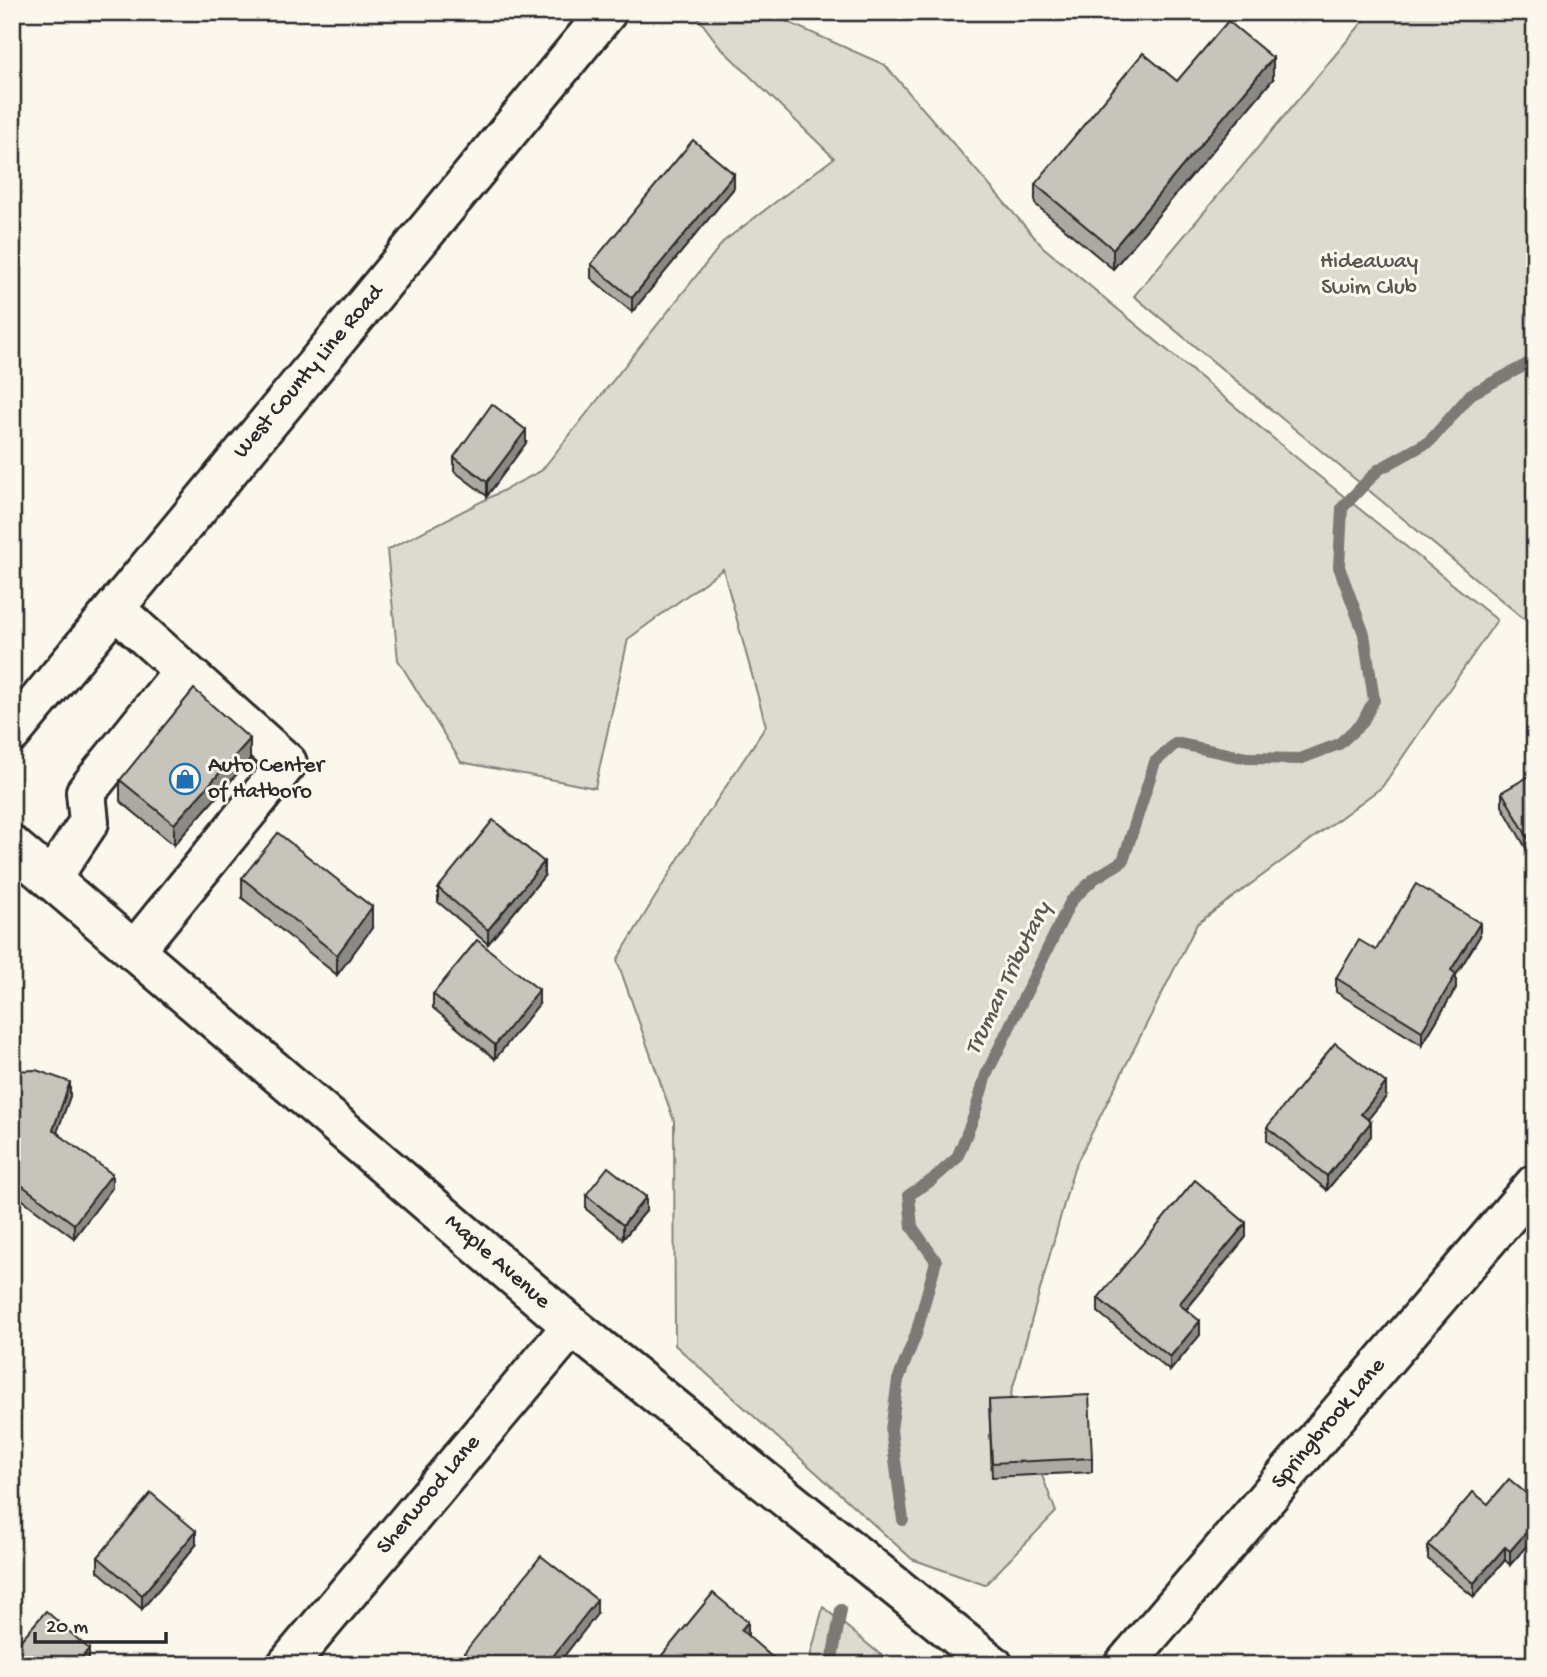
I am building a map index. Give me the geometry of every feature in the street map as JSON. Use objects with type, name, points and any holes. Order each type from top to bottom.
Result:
[{"type":"street","name":"West County Line Road","points":[[12,733],[607,12]]},
{"type":"street","points":[[114,609],[287,762],[134,951]]},
{"type":"street","points":[[51,879],[89,822],[86,792],[183,671]]},
{"type":"street","name":"Maple Avenue","points":[[12,846],[572,1326],[993,1665]]},
{"type":"street","name":"Springbrook Lane","points":[[1124,1665],[1535,1184]]},
{"type":"street","name":"Sherwood Lane","points":[[286,1665],[572,1326]]},
{"type":"green space","points":[[694,12],[765,12],[885,65],[1043,247],[1497,620],[1382,787],[1197,924],[1074,1168],[1011,1394],[1056,1512],[985,1585],[912,1559],[675,1345],[674,1121],[617,960],[685,848],[766,726],[723,569],[628,639],[595,788],[461,762],[398,660],[387,550],[541,471],[724,241],[834,158],[720,47]]},
{"type":"green space","name":"Hideaway Swim Club","points":[[1371,12],[1535,12],[1535,628],[1134,296]]},
{"type":"green space","points":[[823,1607],[893,1665],[808,1665]]},
{"type":"building","points":[[1228,21],[1273,58],[1113,249],[1035,184],[1143,53],[1177,81]]},
{"type":"building","points":[[693,140],[734,174],[632,298],[591,264]]},
{"type":"building","points":[[492,404],[526,430],[487,482],[454,457]]},
{"type":"building","name":"Auto Center of Hatboro","points":[[194,689],[250,739],[174,824],[120,780]]},
{"type":"building","points":[[1535,773],[1535,850],[1502,792]]},
{"type":"building","points":[[493,820],[544,862],[488,930],[438,888]]},
{"type":"building","points":[[278,833],[372,907],[337,955],[242,878]]},
{"type":"building","points":[[1416,884],[1480,923],[1451,970],[1456,974],[1422,1031],[1336,978],[1359,940],[1376,950]]},
{"type":"building","points":[[477,940],[539,990],[495,1045],[433,994]]},
{"type":"building","points":[[1335,1043],[1386,1083],[1361,1114],[1371,1122],[1327,1176],[1267,1127]]},
{"type":"building","points":[[36,1070],[70,1082],[53,1130],[112,1174],[74,1224],[12,1178],[12,1071]]},
{"type":"building","points":[[608,1167],[646,1197],[623,1225],[586,1195]]},
{"type":"building","points":[[1195,1180],[1246,1223],[1179,1304],[1200,1321],[1170,1357],[1098,1298]]},
{"type":"building","points":[[1089,1395],[1092,1458],[992,1463],[989,1400]]},
{"type":"building","points":[[1509,1479],[1535,1501],[1535,1522],[1510,1551],[1505,1547],[1474,1583],[1428,1545],[1473,1492],[1488,1504]]},
{"type":"building","points":[[151,1493],[196,1531],[142,1595],[98,1557]]},
{"type":"building","points":[[541,1556],[597,1600],[546,1665],[479,1665],[464,1653]]},
{"type":"building","points":[[713,1593],[748,1622],[741,1630],[773,1658],[768,1665],[654,1665]]},
{"type":"building","points":[[46,1611],[89,1649],[76,1665],[12,1665],[12,1634],[20,1641]]},
{"type":"waterway","name":"Truman Tributary","points":[[903,1520],[891,1430],[898,1380],[916,1334],[936,1261],[912,1227],[909,1195],[932,1180],[957,1158],[974,1116],[986,1075],[1071,901],[1095,878],[1123,861],[1155,762],[1176,743],[1247,758],[1300,759],[1339,744],[1362,723],[1374,700],[1364,634],[1339,567],[1342,508],[1378,470],[1430,441],[1471,394],[1535,360]]},
{"type":"waterway","name":"Truman Tributary","points":[[831,1665],[841,1610]]},
{"type":"place","name":"Auto Center of Hatboro","points":[[185,779]]}]
